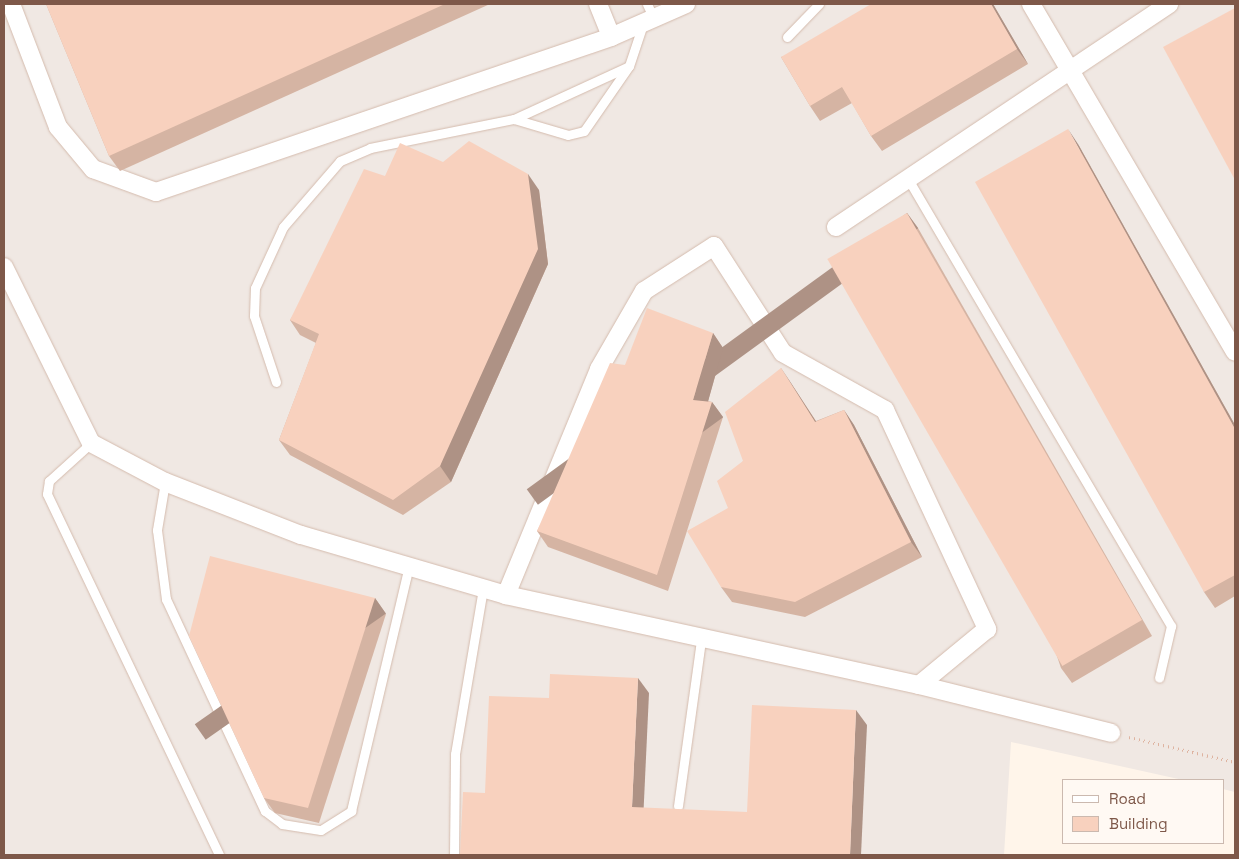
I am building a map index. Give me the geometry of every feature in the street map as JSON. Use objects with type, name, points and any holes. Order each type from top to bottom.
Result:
[{"type":"street","points":[[11,4],[58,127],[93,169],[156,192],[611,38],[648,16],[676,6]]},
{"type":"street","points":[[598,4],[611,38]]},
{"type":"street","points":[[1032,4],[1235,352]]},
{"type":"street","points":[[836,227],[1169,4]]},
{"type":"street","points":[[506,595],[599,369],[644,291],[714,246],[783,353],[885,410],[894,427],[987,629],[919,685]]},
{"type":"street","points":[[4,267],[91,443],[165,482],[301,534],[506,595],[701,640],[919,685],[1110,733]]},
{"type":"lane","points":[[787,37],[820,4]]},
{"type":"lane","points":[[514,119],[568,135],[584,131],[629,66],[648,16]]},
{"type":"lane","points":[[276,382],[254,316],[255,288],[283,226],[340,161],[370,148],[514,119],[629,66]]},
{"type":"lane","points":[[908,179],[1171,626],[1159,678]]},
{"type":"lane","points":[[91,443],[50,481],[47,494],[219,855]]},
{"type":"lane","points":[[165,482],[157,530],[166,599],[265,810],[282,824],[321,830],[351,811],[409,565]]},
{"type":"lane","points":[[454,855],[455,754],[483,588]]},
{"type":"lane","points":[[678,806],[701,640]]},
{"type":"path","points":[[1110,733],[1235,762]]},
{"type":"shaded area","points":[[4,4],[1235,4],[1235,792],[1224,789],[1224,779],[1178,779],[1011,742],[1004,855],[4,855]]},
{"type":"building","points":[[46,4],[445,4],[109,156]]},
{"type":"building","points":[[871,4],[991,4],[1017,49],[871,136],[842,87],[810,106],[781,57]]},
{"type":"building","points":[[1235,8],[1235,180],[1163,47]]},
{"type":"building","points":[[1068,129],[1235,429],[1235,575],[1204,592],[975,182]]},
{"type":"building","points":[[469,141],[528,174],[538,249],[440,466],[393,500],[279,440],[319,334],[290,320],[364,169],[385,176],[400,143],[443,162]]},
{"type":"building","points":[[907,213],[1142,620],[1062,666],[827,259]]},
{"type":"building","points":[[647,308],[713,333],[693,400],[712,402],[657,575],[537,531],[610,363],[625,365]]},
{"type":"building","points":[[781,368],[815,422],[844,410],[911,542],[795,602],[721,587],[687,531],[728,508],[717,481],[743,461],[725,412]]},
{"type":"building","points":[[210,556],[375,598],[308,808],[264,798],[189,636]]},
{"type":"building","points":[[550,674],[638,678],[632,807],[747,812],[752,705],[856,710],[850,855],[460,855],[463,792],[485,793],[489,696],[549,698]]}]
